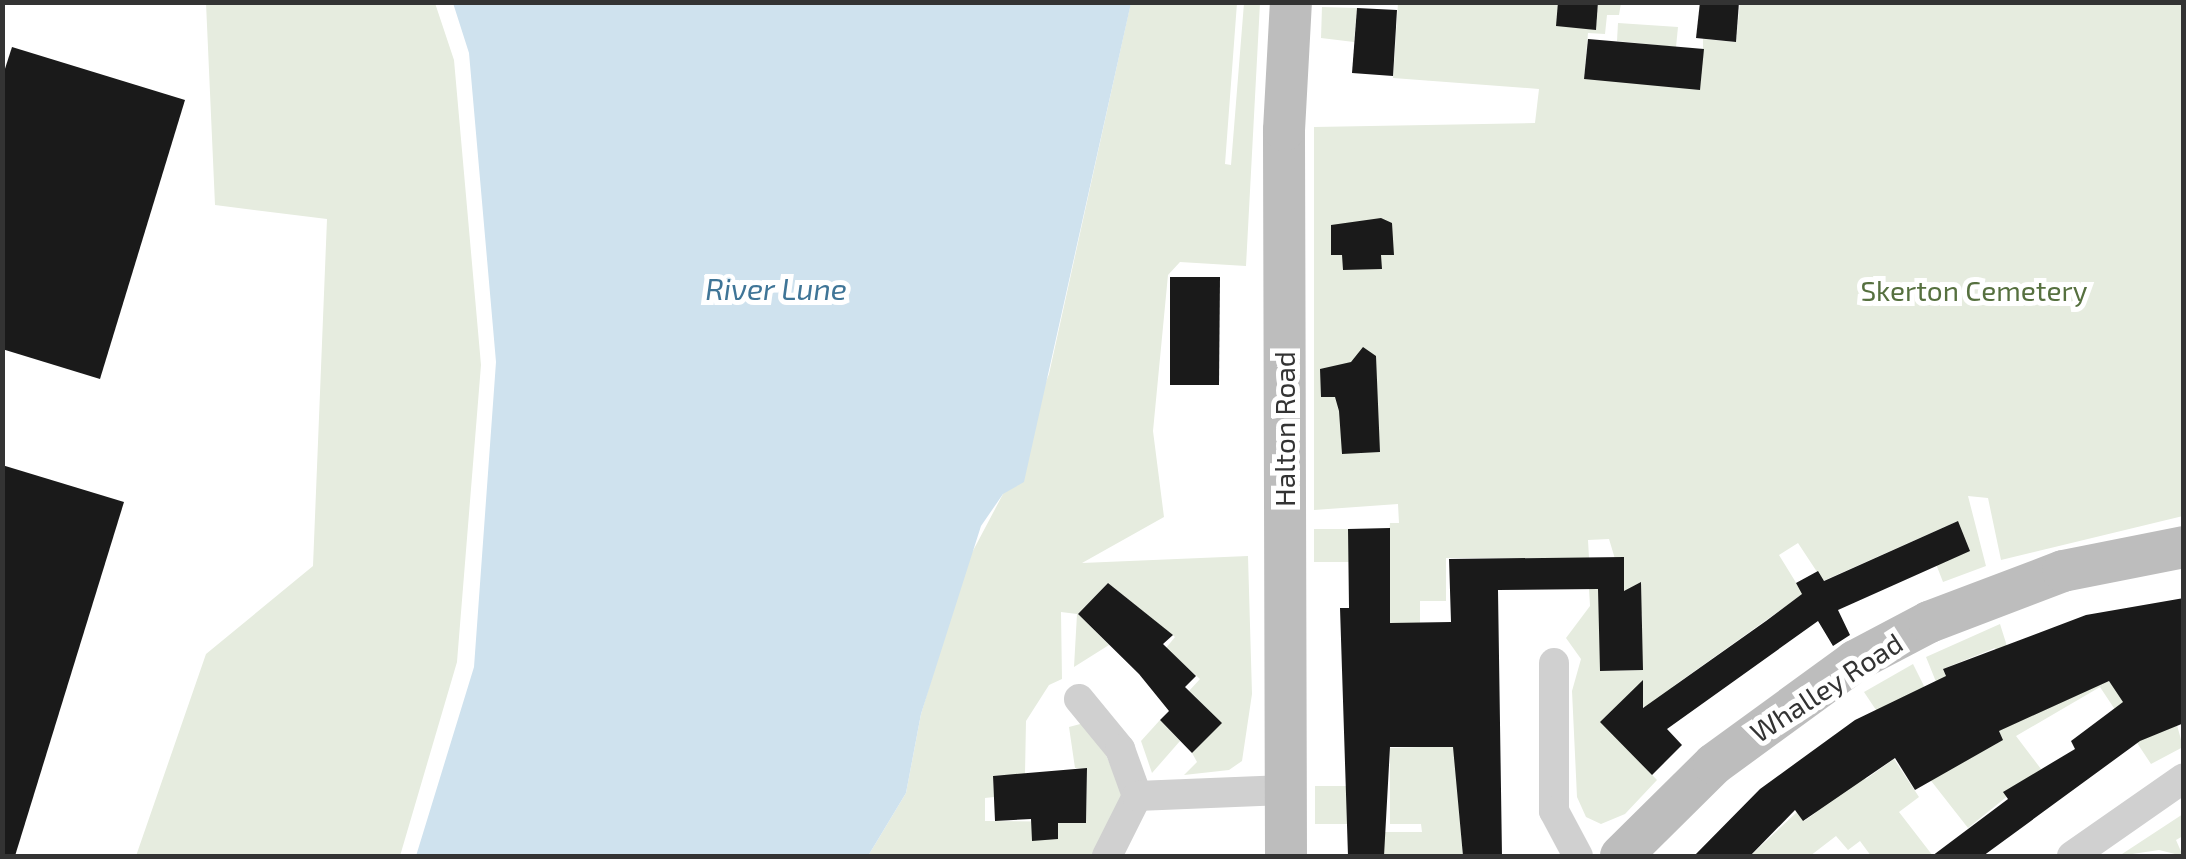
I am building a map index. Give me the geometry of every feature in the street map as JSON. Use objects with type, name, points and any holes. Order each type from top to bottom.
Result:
[{"type":"street","name":"Halton Road","points":[[1286,856],[1284,130],[1291,2]]},
{"type":"street","name":"Whalley Road","points":[[1621,856],[1714,764],[1855,662],[1929,622],[2064,571],[2184,547]]},
{"type":"street","points":[[1554,662],[1554,811],[1578,856]]},
{"type":"street","points":[[1078,700],[1120,749],[1137,796],[1107,856]]},
{"type":"street","points":[[2072,856],[2184,778]]},
{"type":"street","points":[[1137,796],[1285,790]]},
{"type":"green space","points":[[1131,2],[1237,3],[1225,164],[1231,165],[1244,3],[1260,3],[1246,266],[1180,262],[1168,275],[1153,431],[1164,517],[1082,563],[1248,556],[1252,694],[1242,761],[1229,770],[1184,775],[1197,762],[1192,753],[1221,723],[1189,691],[1200,679],[1166,648],[1175,637],[1108,583],[1078,614],[1109,645],[1074,667],[1077,614],[1061,612],[1062,679],[1049,685],[1026,721],[1025,774],[993,776],[994,797],[985,798],[985,821],[1086,822],[1087,769],[1075,768],[1069,727],[1084,723],[1099,739],[1123,794],[1095,856],[868,856],[906,793],[921,714],[966,564],[1003,494],[1049,374]]},
{"type":"green space","points":[[206,3],[435,3],[454,60],[481,365],[457,662],[400,856],[136,856],[206,654],[313,566],[327,219],[215,205]]},
{"type":"green space","name":"Skerton Cemetery","points":[[1398,3],[1558,3],[1596,29],[1598,3],[1621,3],[1619,15],[1607,15],[1605,34],[1588,33],[1584,79],[1703,49],[1703,39],[1736,42],[1740,3],[2183,3],[2183,516],[2001,560],[1988,498],[1968,496],[1986,566],[1943,582],[1936,564],[1958,521],[1823,581],[1798,543],[1779,555],[1803,594],[1675,685],[1651,714],[1630,693],[1601,722],[1657,780],[1625,814],[1601,824],[1586,817],[1577,797],[1572,691],[1581,659],[1566,638],[1590,606],[1589,589],[1624,589],[1609,539],[1588,540],[1589,558],[1446,558],[1446,601],[1420,601],[1420,645],[1453,737],[1463,856],[1384,856],[1384,832],[1422,832],[1421,824],[1390,824],[1390,748],[1421,747],[1381,644],[1390,523],[1399,523],[1398,504],[1314,510],[1314,127],[1535,123],[1539,89],[1393,78]],"holes":[[[1642,613],[1642,670],[1600,671]]]},
{"type":"green space","points":[[1322,7],[1357,8],[1354,42],[1321,38]]},
{"type":"green space","points":[[1618,23],[1678,27],[1676,47],[1617,41]]},
{"type":"green space","points":[[1314,529],[1348,529],[1349,562],[1314,562]]},
{"type":"green space","points":[[2000,624],[2018,681],[2083,658],[2177,725],[2183,747],[2151,764],[2100,687],[2016,736],[2041,769],[1968,828],[1903,745],[1951,719],[1926,657]],"holes":[[[1995,648],[2010,685],[1959,707],[1943,669]]]},
{"type":"green space","points":[[1913,664],[1925,688],[1878,713],[1864,692]]},
{"type":"green space","points":[[1160,720],[1180,741],[1152,773],[1141,741]]},
{"type":"green space","points":[[1894,759],[1919,797],[1899,812],[1933,856],[1871,856],[1860,841],[1848,850],[1836,836],[1810,856],[1750,856],[1797,812],[1804,821],[1814,814],[1857,768],[1866,779]]},
{"type":"green space","points":[[1315,786],[1348,786],[1349,824],[1315,824]]},
{"type":"green space","points":[[2183,814],[2183,836],[2176,840],[2183,856],[2159,850],[2119,856]]},
{"type":"water","name":"River Lune","points":[[453,3],[1131,3],[1024,482],[1003,494],[981,526],[921,714],[906,793],[868,856],[416,856],[474,667],[496,362],[469,53]]},
{"type":"building","points":[[1558,2],[1598,2],[1596,30],[1556,26]]},
{"type":"building","points":[[1700,2],[1739,2],[1736,42],[1696,38]]},
{"type":"building","points":[[1357,8],[1397,10],[1393,76],[1352,73]]},
{"type":"building","points":[[1588,39],[1704,49],[1700,90],[1584,79]]},
{"type":"building","points":[[12,47],[185,100],[100,379],[2,349],[2,78]]},
{"type":"building","points":[[1381,218],[1392,223],[1394,255],[1381,255],[1382,269],[1343,270],[1342,255],[1331,255],[1331,225]]},
{"type":"building","points":[[1170,277],[1220,277],[1219,385],[1170,385]]},
{"type":"building","points":[[1363,347],[1376,356],[1380,452],[1342,454],[1339,411],[1335,397],[1321,397],[1320,369],[1351,362]]},
{"type":"building","points":[[2,465],[124,502],[15,856],[2,856]]},
{"type":"building","points":[[1958,521],[1970,551],[1838,610],[1850,635],[1833,646],[1818,621],[1667,729],[1682,745],[1652,775],[1600,722],[1643,680],[1643,708],[1766,621],[1802,594],[1796,583],[1818,571],[1824,581]]},
{"type":"building","points":[[1390,528],[1390,623],[1451,622],[1449,559],[1624,557],[1624,591],[1641,582],[1643,670],[1600,671],[1598,589],[1498,590],[1502,856],[1463,856],[1453,747],[1390,747],[1384,856],[1348,856],[1340,608],[1349,608],[1348,529]]},
{"type":"building","points":[[1108,583],[1173,635],[1163,644],[1196,676],[1185,687],[1222,723],[1192,753],[1160,720],[1169,711],[1139,674],[1078,614]]},
{"type":"building","points":[[2184,598],[2184,723],[2140,741],[1983,856],[1932,856],[2008,799],[2003,792],[2075,749],[2071,741],[2123,702],[2109,681],[1999,731],[2003,740],[1915,790],[1895,758],[1803,821],[1795,810],[1750,856],[1694,856],[1760,789],[1855,720],[1946,676],[1943,669],[2086,615]]},
{"type":"building","points":[[1087,768],[1086,823],[1058,823],[1058,839],[1032,841],[1031,819],[995,821],[993,776]]}]
